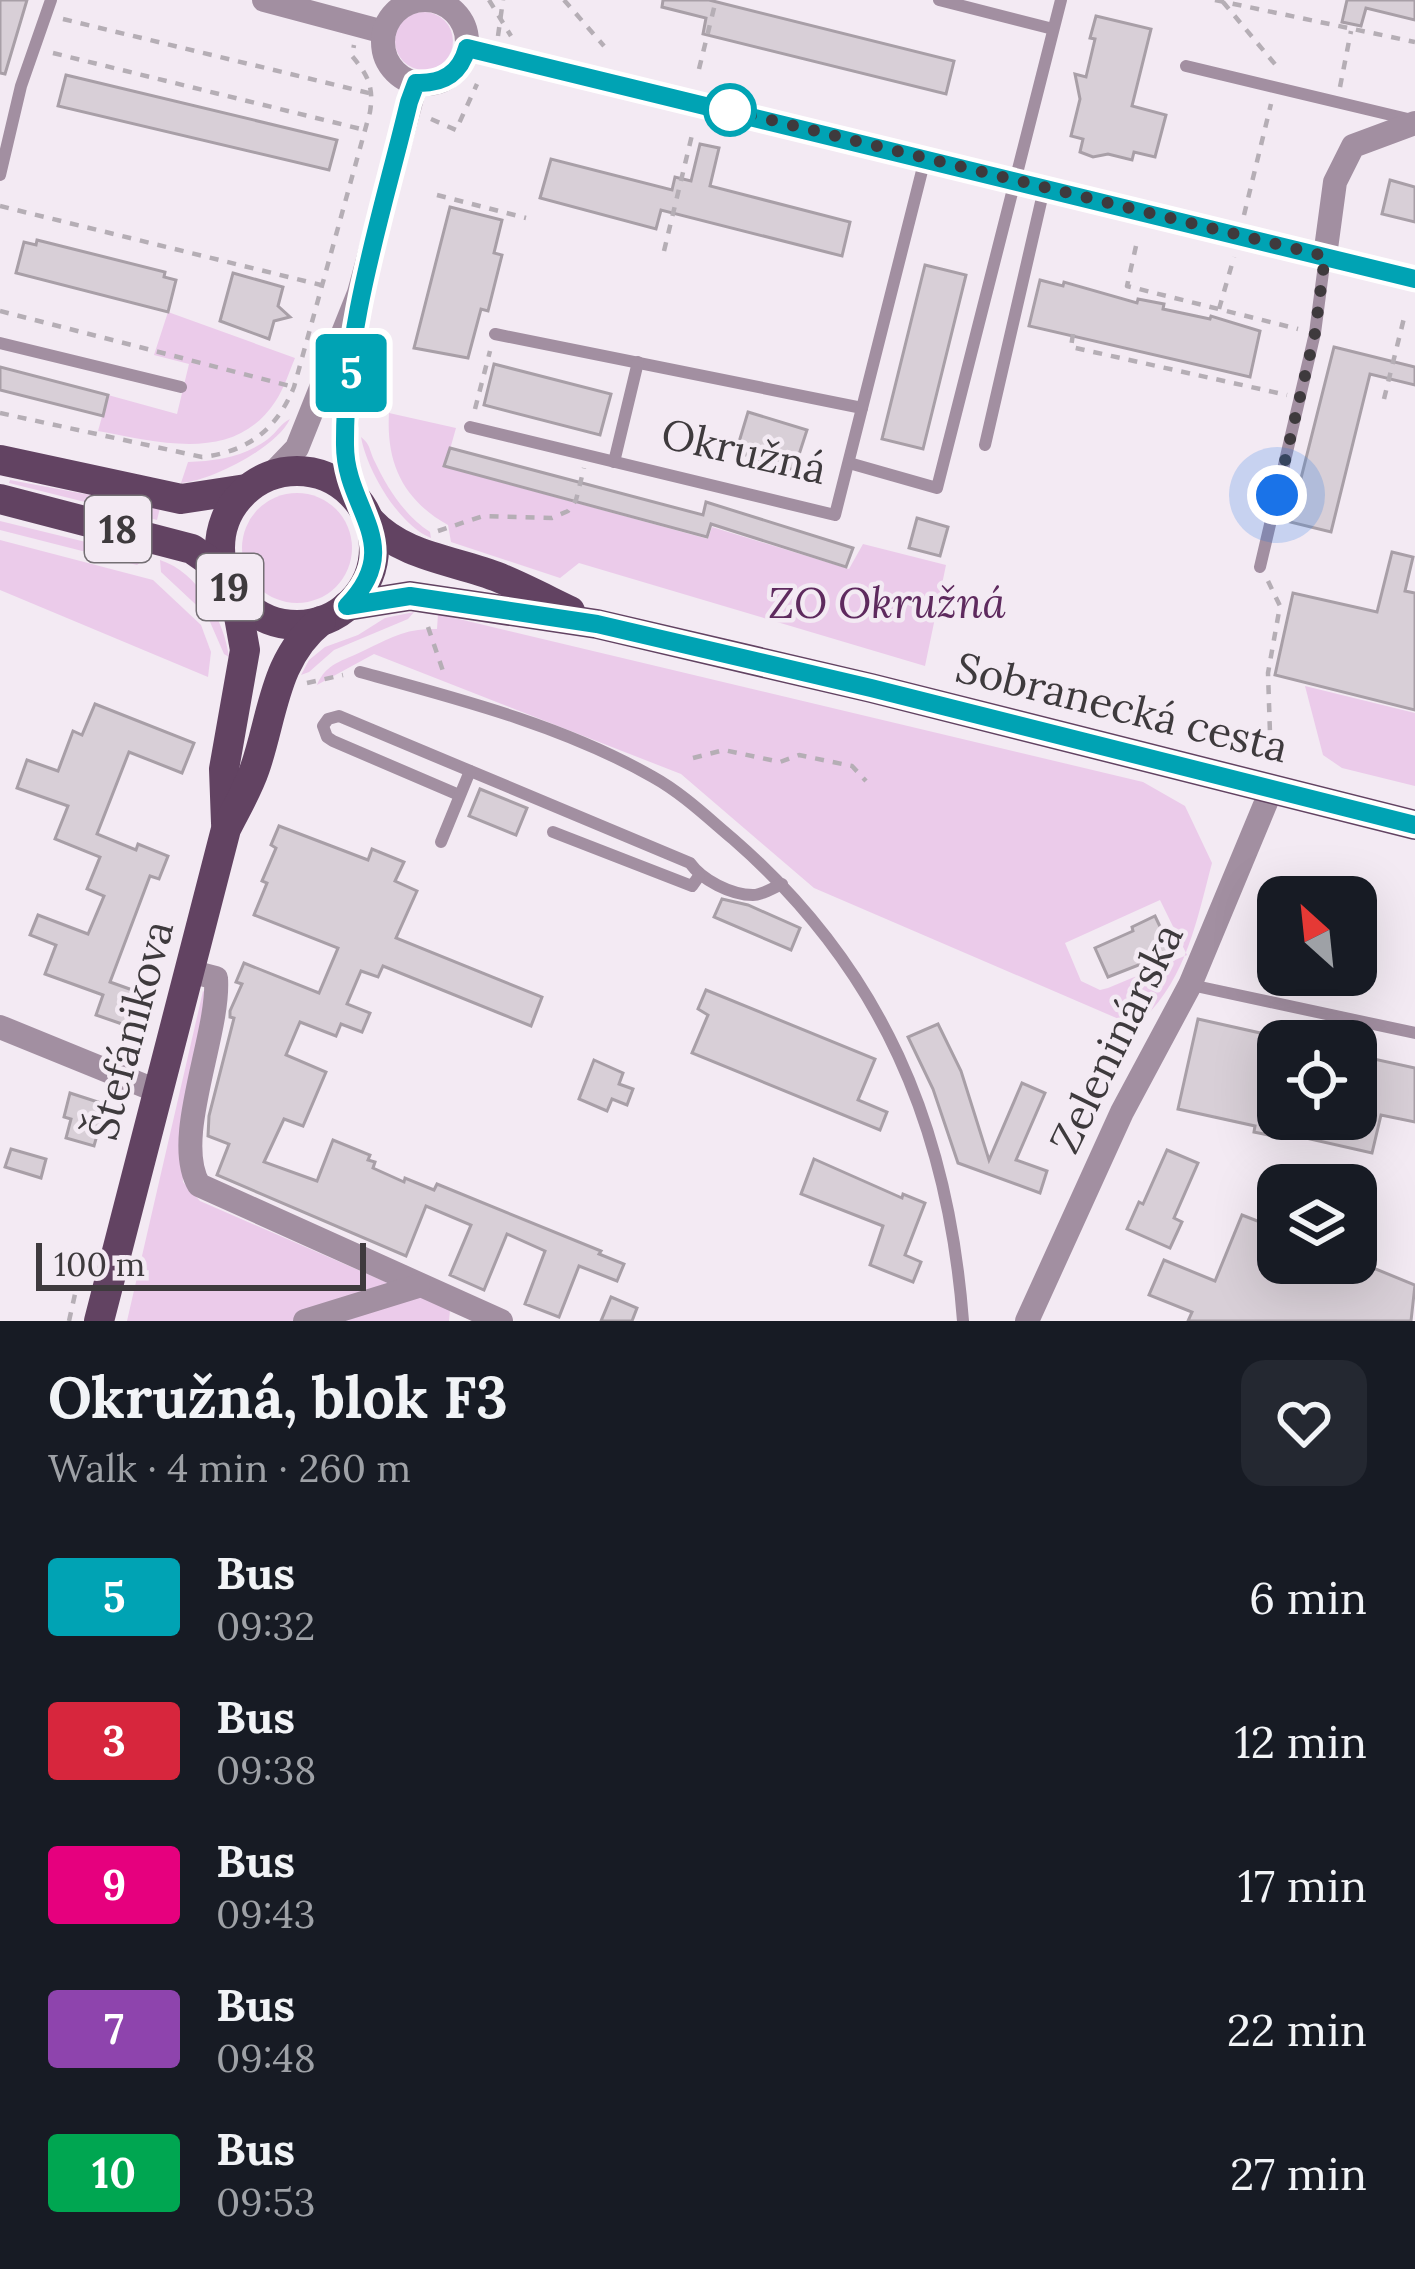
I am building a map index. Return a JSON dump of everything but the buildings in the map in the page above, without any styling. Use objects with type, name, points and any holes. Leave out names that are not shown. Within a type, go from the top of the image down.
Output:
[{"type":"main road","name":"18","points":[[0,460],[181,499],[259,482]]},
{"type":"main road","name":"19","points":[[302,470],[317,473],[344,486],[362,509],[374,552],[372,567],[366,582],[299,640],[287,661],[255,769],[226,830],[224,769],[245,650],[219,552],[223,524],[259,482],[302,470]]},
{"type":"main road","name":"18","points":[[0,499],[192,549],[212,563],[230,587]]},
{"type":"main road","name":"Sobranecká cesta","points":[[362,509],[382,535],[404,547],[498,577],[597,624]]},
{"type":"main road","name":"19","points":[[230,587],[255,613],[280,624],[334,614]]},
{"type":"main road","name":"Sobranecká cesta","points":[[334,614],[410,596],[597,624],[1415,825]]},
{"type":"main road","name":"Štefánikova","points":[[99,1321],[226,830]]},
{"type":"street","points":[[264,0],[384,32]]},
{"type":"street","points":[[436,1],[457,14],[467,48],[449,77],[416,83],[399,75],[387,60],[384,32],[404,6],[436,1]]},
{"type":"street","points":[[467,48],[1415,279]]},
{"type":"street","points":[[259,482],[297,448],[359,293],[416,83]]},
{"type":"street","points":[[1325,256],[1335,182],[1354,146],[1415,122]]},
{"type":"street","points":[[359,293],[344,449],[362,509]]},
{"type":"street","name":"Zeleninárska","points":[[1028,1321],[1122,1112],[1190,985],[1272,788]]},
{"type":"street","points":[[189,971],[216,978],[218,1003],[191,1135],[194,1177],[206,1191],[501,1321]]},
{"type":"street","points":[[0,1027],[157,1091]]},
{"type":"street","points":[[305,1321],[418,1286]]},
{"type":"lane","points":[[939,0],[1053,28]]},
{"type":"lane","points":[[1012,181],[1061,0]]},
{"type":"lane","points":[[0,175],[21,86],[49,7]]},
{"type":"lane","points":[[1186,66],[1415,122]]},
{"type":"lane","points":[[848,463],[925,159]]},
{"type":"lane","name":"Okružná","points":[[470,427],[835,515],[848,463],[937,488],[1012,181]]},
{"type":"lane","points":[[986,445],[1045,189]]},
{"type":"lane","points":[[1260,567],[1315,333],[1325,256]]},
{"type":"lane","points":[[495,334],[862,408]]},
{"type":"lane","points":[[0,343],[182,387]]},
{"type":"lane","points":[[614,461],[638,362]]},
{"type":"lane","points":[[360,672],[452,697],[610,754],[658,779],[782,884],[850,970],[890,1033],[931,1138],[950,1209],[963,1321]]},
{"type":"lane","points":[[459,795],[333,741],[323,726],[339,716],[690,863],[699,876],[756,896],[782,884]]},
{"type":"lane","points":[[441,842],[470,771]]},
{"type":"lane","points":[[553,832],[692,886],[699,876]]},
{"type":"lane","points":[[1190,985],[1415,1033]]},
{"type":"path","points":[[490,0],[515,42],[513,60]]},
{"type":"path","points":[[502,20],[503,0]]},
{"type":"path","points":[[564,0],[604,46]]},
{"type":"path","points":[[699,69],[716,0]]},
{"type":"path","points":[[1219,1],[1415,43]]},
{"type":"path","points":[[1219,1],[1279,69],[1243,220]]},
{"type":"path","points":[[0,412],[202,458],[221,455],[263,436],[284,411],[294,387],[373,94],[49,7]]},
{"type":"path","points":[[1346,104],[1339,83],[1351,31]]},
{"type":"path","points":[[35,49],[365,130]]},
{"type":"path","points":[[664,251],[692,135]]},
{"type":"path","points":[[437,195],[526,218]]},
{"type":"path","points":[[0,206],[322,286]]},
{"type":"path","points":[[1136,246],[1127,286],[1315,333]]},
{"type":"path","points":[[1220,309],[1234,256]]},
{"type":"path","points":[[0,311],[294,387]]},
{"type":"path","points":[[1384,399],[1406,314]]},
{"type":"path","points":[[470,427],[495,334]]},
{"type":"path","points":[[1072,334],[1071,347],[1300,398]]},
{"type":"path","points":[[1130,360],[1132,348]]},
{"type":"path","points":[[438,531],[483,516],[552,518],[568,511],[576,500],[587,455]]},
{"type":"path","points":[[1260,567],[1280,606],[1268,674],[1272,788]]},
{"type":"path","points":[[418,622],[432,628],[452,697]]},
{"type":"path","points":[[304,684],[360,672]]},
{"type":"path","points":[[693,758],[724,750],[780,762],[799,755],[852,766],[866,781]]},
{"type":"path","points":[[69,1321],[76,1294],[86,1283]]},
{"type":"green space","points":[[424,12],[445,20],[453,41],[445,62],[424,70],[403,62],[395,41],[403,20]]},
{"type":"green space","points":[[168,312],[295,358],[278,397],[258,421],[239,434],[194,444],[98,431],[108,395],[177,414],[189,364],[154,355]]},
{"type":"green space","name":"ZO Okružná","points":[[389,413],[456,428],[445,467],[708,539],[712,527],[849,569],[863,544],[946,565],[925,666],[579,563],[560,578],[451,542],[448,525],[419,504],[400,478],[391,448]]},
{"type":"green space","points":[[290,419],[272,441],[242,461],[181,483],[188,462],[240,454],[268,439]]},
{"type":"green space","points":[[361,437],[391,492],[431,538],[407,522],[386,495]]},
{"type":"green space","points":[[10,480],[160,508],[157,520]]},
{"type":"green space","points":[[297,493],[318,497],[336,509],[348,527],[352,548],[348,569],[336,587],[318,599],[297,603],[276,599],[258,587],[246,569],[242,548],[246,527],[258,509],[276,497]]},
{"type":"green space","points":[[0,521],[147,557],[137,565],[0,530]]},
{"type":"green space","points":[[0,540],[153,580],[201,625],[211,652],[208,677],[0,590]]},
{"type":"green space","points":[[160,560],[186,575],[207,599],[229,657],[207,615],[161,572]]},
{"type":"green space","points":[[414,612],[408,619],[334,650],[301,675],[309,660],[325,647],[385,618]]},
{"type":"green space","points":[[438,614],[1143,782],[1185,806],[1212,863],[1186,953],[1160,900],[1065,943],[1081,981],[1100,990],[1184,956],[1166,992],[1135,1026],[814,888],[681,774],[374,654],[317,685],[342,660],[398,635],[437,629]]},
{"type":"green space","points":[[1305,686],[1415,713],[1415,786],[1342,768],[1323,755]]},
{"type":"green space","points":[[203,991],[208,994],[182,1134],[183,1182],[200,1201],[450,1310],[449,1321],[127,1321]]},
{"type":"bus line","name":"5","points":[[1415,279],[467,48],[458,69],[439,82],[416,83],[409,102],[359,293],[344,449],[355,497],[370,521],[374,552],[366,582],[347,606],[410,596],[597,624],[1415,825]]},
{"type":"route","points":[[730,110],[1325,256],[1315,333],[1277,495]]}]
